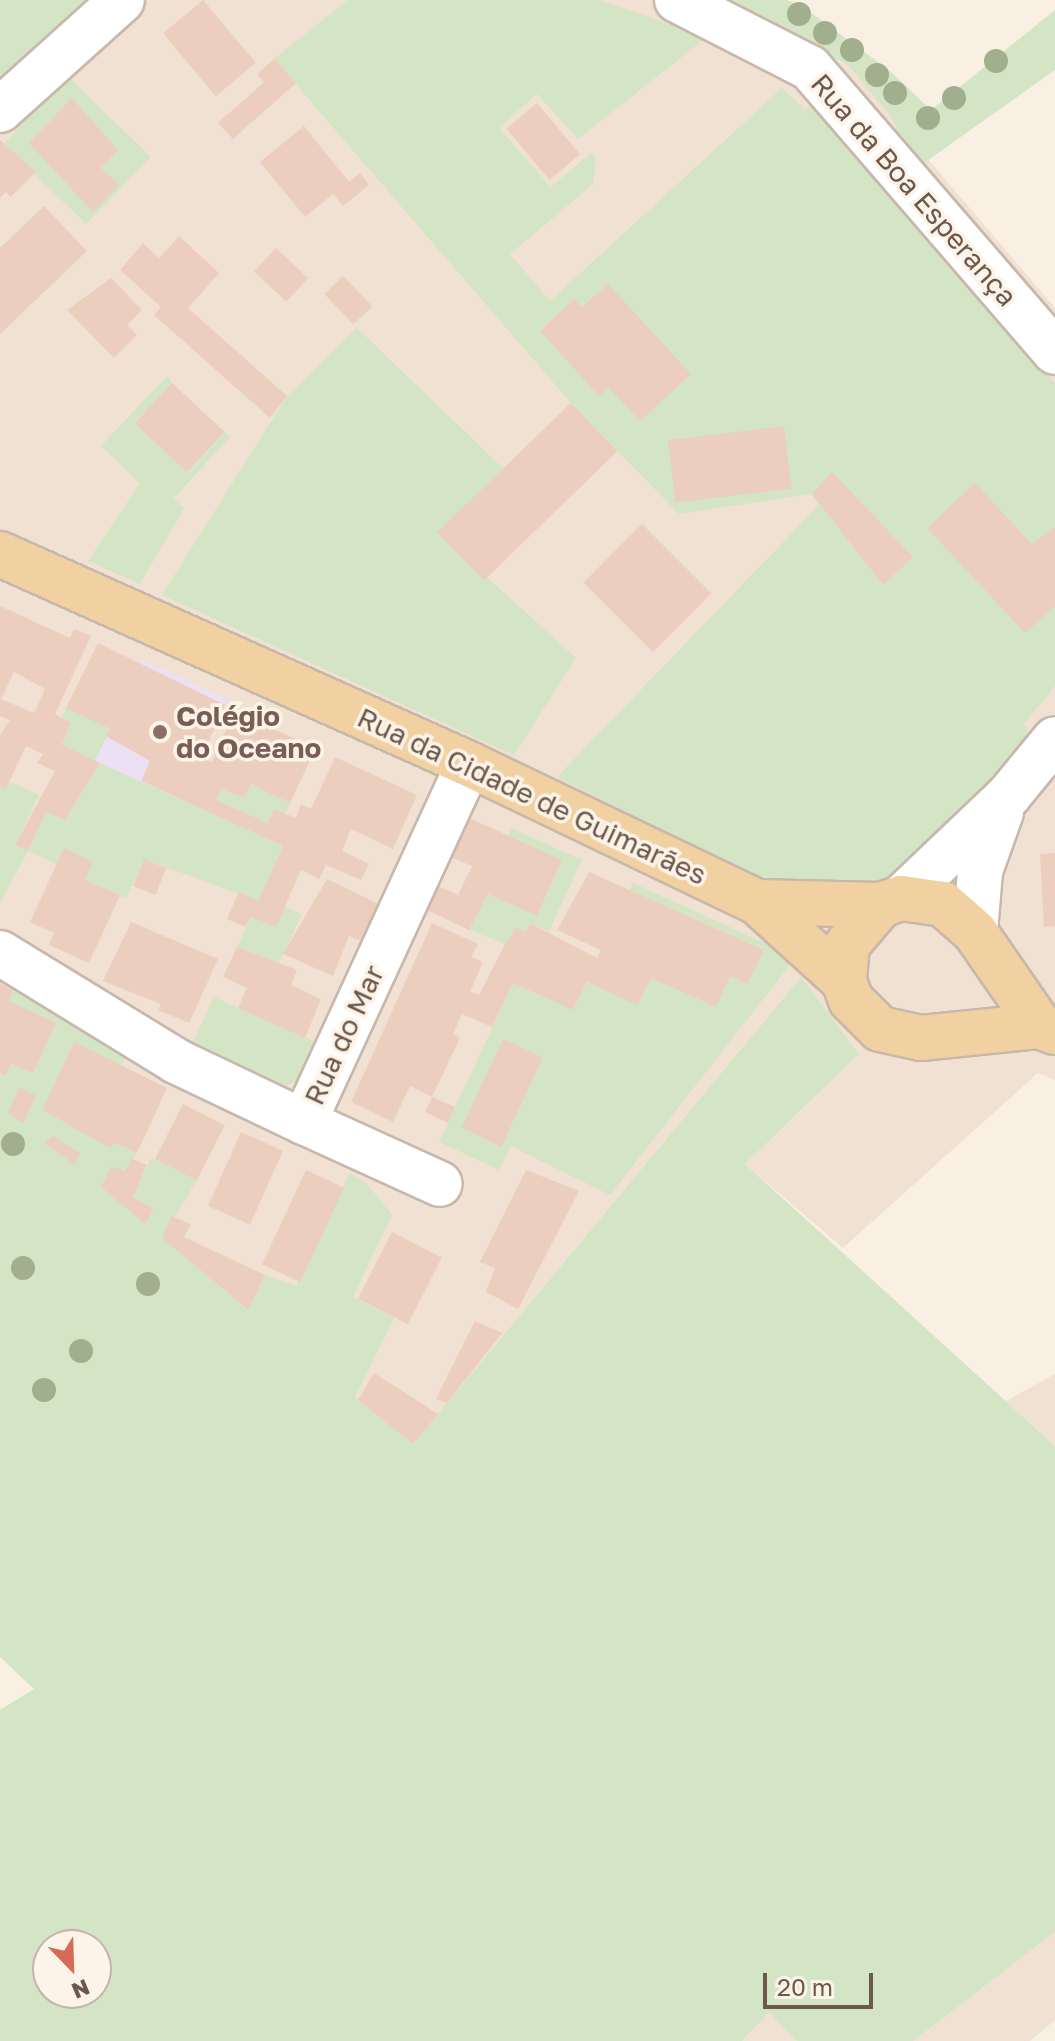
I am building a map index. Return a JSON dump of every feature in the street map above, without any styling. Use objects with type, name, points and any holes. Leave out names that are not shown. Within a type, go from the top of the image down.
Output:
[{"type":"main road","name":"Rua da Cidade de Guimarães","points":[[0,554],[469,764],[757,902]]},
{"type":"main road","points":[[757,902],[943,904],[977,937],[1048,1029]]},
{"type":"main road","points":[[757,902],[844,981]]},
{"type":"main road","points":[[891,902],[847,945],[844,981],[851,1000],[880,1029],[921,1038],[941,1032],[1048,1029]]},
{"type":"main road","points":[[941,1032],[974,1005],[984,974],[977,937]]},
{"type":"street","points":[[0,110],[122,0]]},
{"type":"street","name":"Rua da Boa Esperança","points":[[677,0],[810,68],[1055,352]]},
{"type":"street","points":[[891,902],[1009,795],[1055,739]]},
{"type":"street","name":"Rua do Mar","points":[[0,953],[176,1061],[304,1122],[469,764]]},
{"type":"street","points":[[977,937],[980,871],[1009,795]]},
{"type":"street","points":[[304,1122],[440,1184]]},
{"type":"shaded area","points":[[0,0],[679,0],[848,65],[1055,308],[1055,1080],[1038,1073],[843,1248],[745,1164],[859,1054],[801,977],[413,1444],[0,1106]]},
{"type":"shaded area","name":"Colégio do Oceano","points":[[141,659],[228,700],[181,801],[94,761]]},
{"type":"shaded area","points":[[1055,1374],[1055,1446],[1006,1401]]},
{"type":"shaded area","points":[[1055,1932],[1055,2020],[1030,2041],[913,2041]]},
{"type":"shaded area","points":[[769,2011],[797,2041],[742,2041]]},
{"type":"green space","points":[[0,0],[86,0],[0,77]]},
{"type":"green space","points":[[348,0],[599,0],[707,37],[578,139],[537,94],[499,128],[551,187],[591,153],[596,158],[593,184],[510,254],[550,301],[782,88],[805,109],[814,103],[1055,383],[1055,686],[1024,724],[1029,734],[931,849],[890,883],[843,897],[762,881],[557,777],[819,505],[811,494],[679,514],[571,403],[274,59]]},
{"type":"green space","points":[[715,0],[787,0],[803,7],[889,70],[931,110],[1055,10],[1055,70],[924,163],[901,142],[892,118],[848,65]]},
{"type":"green space","points":[[68,77],[151,157],[86,224],[3,144]]},
{"type":"green space","points":[[357,328],[508,473],[447,541],[576,658],[514,755],[162,595],[287,396]]},
{"type":"green space","points":[[167,376],[172,383],[134,423],[188,473],[225,432],[230,437],[173,499],[184,508],[140,584],[88,561],[140,483],[101,446]]},
{"type":"green space","points":[[66,708],[110,729],[95,761],[62,745],[71,723],[62,718]]},
{"type":"green space","points":[[100,763],[283,846],[258,901],[144,859],[126,898],[85,880],[93,862],[65,849],[57,864],[28,851],[46,812],[65,820]]},
{"type":"green space","points":[[10,782],[39,795],[15,845],[28,851],[0,903],[0,786],[6,789]]},
{"type":"green space","points":[[251,784],[290,803],[286,813],[274,809],[268,823],[216,800],[221,789],[245,798]]},
{"type":"green space","points":[[511,828],[582,860],[549,931],[530,923],[525,932],[516,928],[508,945],[469,930],[488,894],[537,916],[562,861],[508,835]]},
{"type":"green space","points":[[633,883],[796,957],[610,1195],[511,1146],[499,1170],[439,1142],[513,983],[573,1010],[587,982],[637,1004],[651,978],[716,1007],[730,976],[748,984],[764,950],[629,890]]},
{"type":"green space","points":[[285,907],[302,914],[279,963],[237,947],[251,917],[275,927]]},
{"type":"green space","points":[[801,977],[859,1054],[745,1164],[1055,1446],[1055,1932],[913,2041],[797,2041],[769,2012],[742,2041],[0,2041],[0,1710],[34,1689],[0,1657],[0,1073],[6,1076],[11,1064],[33,1073],[55,1023],[8,1001],[13,990],[126,1056],[120,1067],[74,1042],[42,1110],[109,1147],[115,1143],[137,1153],[125,1171],[111,1166],[101,1187],[145,1224],[154,1209],[133,1197],[151,1158],[197,1180],[162,1238],[248,1310],[265,1275],[296,1286],[350,1173],[368,1185],[392,1215],[353,1297],[394,1318],[355,1397],[413,1444]]},
{"type":"green space","points":[[214,997],[315,1042],[297,1080],[288,1085],[267,1081],[192,1044]]},
{"type":"building","points":[[203,0],[256,63],[216,96],[163,33]]},
{"type":"building","points":[[274,59],[296,83],[233,139],[218,123],[264,82],[257,74]]},
{"type":"building","points":[[72,98],[118,150],[101,168],[119,185],[93,212],[29,143]]},
{"type":"building","points":[[537,103],[580,154],[549,180],[506,129]]},
{"type":"building","points":[[304,126],[349,182],[360,173],[369,185],[343,206],[333,194],[305,217],[260,162]]},
{"type":"building","points":[[0,140],[36,172],[11,197],[6,192],[0,198]]},
{"type":"building","points":[[44,206],[87,251],[0,334],[0,248]]},
{"type":"building","points":[[179,236],[219,273],[188,308],[287,396],[270,418],[154,315],[161,307],[120,270],[143,243],[159,258]]},
{"type":"building","points":[[276,248],[308,278],[286,301],[254,271]]},
{"type":"building","points":[[343,276],[372,306],[353,324],[324,294]]},
{"type":"building","points":[[111,278],[142,310],[127,325],[137,335],[114,358],[67,310]]},
{"type":"building","points":[[608,284],[691,374],[640,421],[608,387],[599,396],[540,331],[574,299],[582,307]]},
{"type":"building","points":[[172,383],[225,432],[187,472],[134,423]]},
{"type":"building","points":[[571,403],[618,451],[484,580],[437,532]]},
{"type":"building","points":[[784,426],[792,489],[676,503],[668,440]]},
{"type":"building","points":[[832,472],[913,557],[883,585],[812,494]]},
{"type":"building","points":[[975,483],[1032,544],[1055,527],[1055,606],[1025,633],[927,528]]},
{"type":"building","points":[[642,524],[711,593],[653,652],[583,583]]},
{"type":"building","points":[[0,606],[70,638],[74,629],[91,636],[55,714],[71,723],[62,745],[100,763],[65,820],[46,812],[28,851],[15,845],[55,771],[37,763],[43,754],[26,746],[6,789],[0,786],[0,735],[10,720],[0,716]],"holes":[[[14,672],[45,689],[34,713],[1,699]]]},
{"type":"building","points":[[98,643],[225,705],[201,758],[212,762],[234,712],[316,748],[290,803],[251,784],[245,798],[221,789],[216,800],[268,823],[274,809],[296,818],[301,804],[311,809],[335,757],[417,795],[393,849],[351,829],[342,851],[369,864],[361,880],[326,865],[319,879],[301,870],[276,927],[251,917],[245,927],[227,919],[239,892],[258,901],[283,846],[141,781],[150,761],[106,736],[110,729],[66,708]]},
{"type":"building","points":[[467,817],[562,860],[537,916],[488,894],[469,930],[425,909],[435,885],[458,895],[472,866],[450,857]]},
{"type":"building","points":[[64,848],[93,862],[85,880],[120,895],[89,963],[49,945],[54,933],[30,922]]},
{"type":"building","points":[[1055,853],[1055,926],[1044,927],[1040,854]]},
{"type":"building","points":[[144,859],[166,868],[155,895],[133,886]]},
{"type":"building","points":[[589,872],[764,950],[748,984],[730,976],[716,1007],[651,978],[637,1005],[587,982],[573,1010],[513,983],[492,1027],[462,1014],[453,1034],[460,1038],[432,1097],[410,1086],[393,1122],[351,1102],[432,923],[478,944],[471,957],[483,962],[470,992],[479,995],[516,928],[525,932],[530,923],[597,958],[601,950],[557,930]]},
{"type":"building","points":[[327,879],[379,904],[361,941],[349,936],[333,976],[283,954]]},
{"type":"building","points":[[131,922],[218,959],[189,1023],[158,1010],[161,1004],[103,981]]},
{"type":"building","points":[[237,947],[297,970],[291,985],[321,999],[305,1038],[238,1008],[247,988],[223,977]]},
{"type":"building","points":[[0,983],[13,990],[9,1001],[56,1023],[33,1073],[11,1064],[6,1076],[0,1073]]},
{"type":"building","points":[[503,1039],[543,1058],[501,1146],[462,1128]]},
{"type":"building","points":[[74,1042],[167,1088],[137,1153],[115,1143],[110,1148],[42,1110]]},
{"type":"building","points":[[19,1088],[36,1095],[23,1124],[8,1112]]},
{"type":"building","points":[[432,1097],[455,1107],[448,1123],[425,1112]]},
{"type":"building","points":[[183,1104],[225,1125],[197,1181],[155,1159]]},
{"type":"building","points":[[241,1132],[283,1151],[250,1225],[208,1206]]},
{"type":"building","points":[[53,1136],[80,1153],[75,1165],[44,1143]]},
{"type":"building","points":[[131,1158],[147,1165],[133,1197],[154,1209],[145,1224],[101,1187],[111,1166],[125,1171]]},
{"type":"building","points":[[306,1170],[344,1188],[300,1282],[262,1264]]},
{"type":"building","points":[[526,1170],[579,1191],[518,1309],[486,1292],[495,1268],[480,1262]]},
{"type":"building","points":[[171,1216],[191,1224],[184,1237],[265,1275],[248,1310],[162,1238]]},
{"type":"building","points":[[392,1232],[442,1257],[408,1324],[358,1299]]},
{"type":"building","points":[[475,1321],[502,1333],[447,1403],[436,1399]]},
{"type":"building","points":[[374,1373],[438,1414],[413,1444],[358,1400]]},
{"type":"place","name":"Colégio do Oceano","points":[[160,732]]}]
